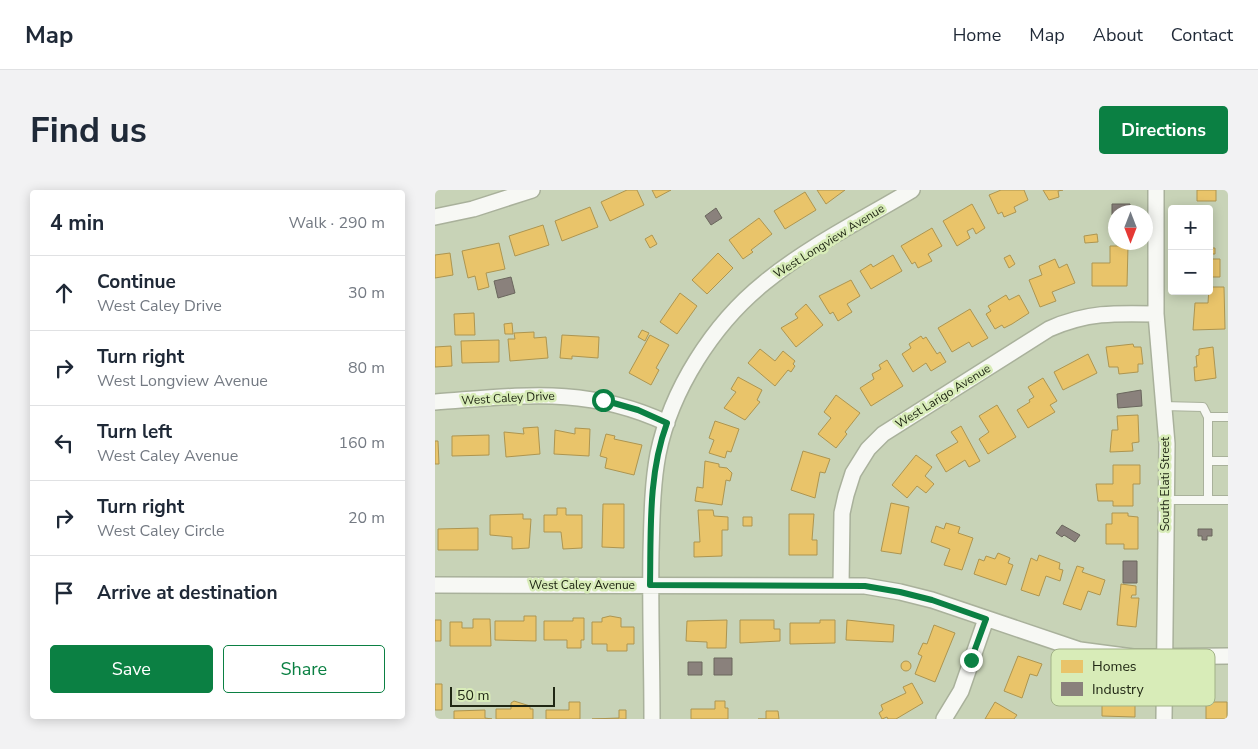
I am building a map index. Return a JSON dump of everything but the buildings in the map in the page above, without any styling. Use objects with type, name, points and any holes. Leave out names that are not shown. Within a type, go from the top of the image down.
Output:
[{"type":"street","points":[[435,217],[473,209],[532,190]]},
{"type":"street","name":"West Longview Avenue","points":[[653,719],[650,585],[652,496],[658,454],[667,423],[681,389],[695,363],[715,334],[746,299],[791,262],[912,190]]},
{"type":"street","name":"South Elati Street","points":[[1156,190],[1156,314],[1167,444],[1165,649]]},
{"type":"street","name":"West Larigo Avenue","points":[[841,586],[842,513],[849,483],[860,460],[883,434],[1049,329],[1067,321],[1113,313],[1156,314]]},
{"type":"street","name":"West Caley Drive","points":[[435,402],[550,394],[581,396],[638,410],[667,423]]},
{"type":"street","name":"West Caley Avenue","points":[[435,585],[865,586],[900,592],[1077,649]]},
{"type":"street","points":[[945,719],[961,691],[986,619]]},
{"type":"street","name":"West Caley Avenue","points":[[1215,656],[1228,656]]},
{"type":"street","name":"South Elati Street","points":[[1164,706],[1164,719]]},
{"type":"lane","points":[[1163,406],[1203,407],[1208,417],[1208,500]]},
{"type":"lane","points":[[1208,417],[1228,417]]},
{"type":"lane","points":[[1208,461],[1228,461]]},
{"type":"lane","points":[[1165,500],[1228,500]]},
{"type":"route","points":[[603,400],[638,410],[667,423],[658,454],[652,496],[650,585],[865,586],[900,592],[932,600],[986,619],[971,660]]}]
